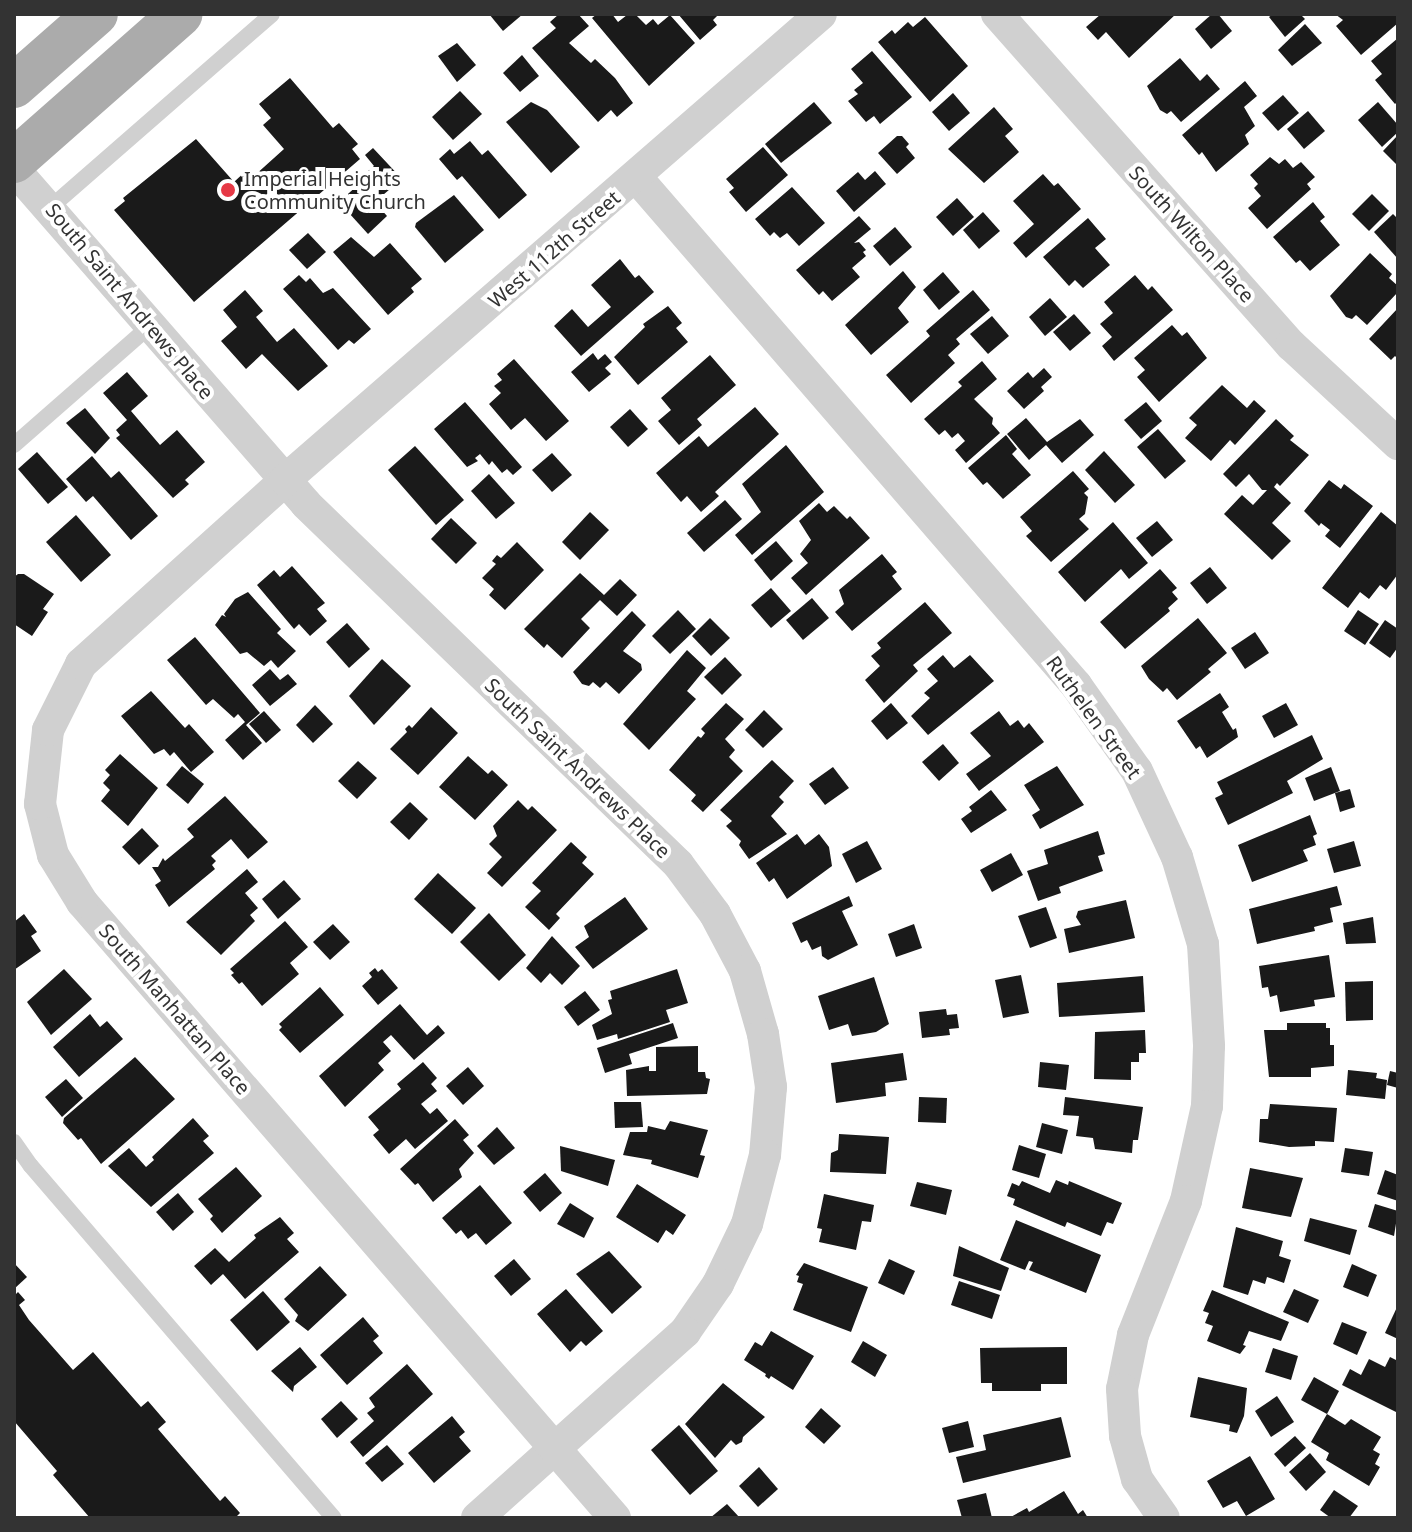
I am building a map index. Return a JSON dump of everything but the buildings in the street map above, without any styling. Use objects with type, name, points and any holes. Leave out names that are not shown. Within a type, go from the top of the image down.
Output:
[{"type":"main road","points":[[14,86],[96,14]]},
{"type":"main road","points":[[14,161],[181,14]]},
{"type":"street","name":"West 112th Street","points":[[285,480],[637,178],[821,14]]},
{"type":"street","name":"South Wilton Place","points":[[997,14],[1291,345],[1398,444]]},
{"type":"street","name":"South Saint Andrews Place","points":[[14,169],[51,207],[149,327],[285,480],[678,864],[715,914],[749,983],[763,1034],[771,1087],[765,1155],[747,1224],[718,1284],[685,1332],[477,1518]]},
{"type":"street","name":"Ruthelen Street","points":[[637,178],[1076,685],[1137,771],[1177,857],[1203,944],[1209,1046],[1207,1106],[1186,1201],[1133,1335],[1122,1389],[1125,1436],[1137,1479],[1164,1518]]},
{"type":"street","name":"South Manhattan Place","points":[[285,480],[81,664],[48,730],[40,804],[53,855],[82,902],[615,1518]]},
{"type":"lane","points":[[51,207],[272,14]]},
{"type":"lane","points":[[14,445],[149,327]]},
{"type":"lane","points":[[14,1142],[31,1166],[334,1518]]},
{"type":"place","name":"Imperial Heights Community Church","points":[[228,190]]}]
